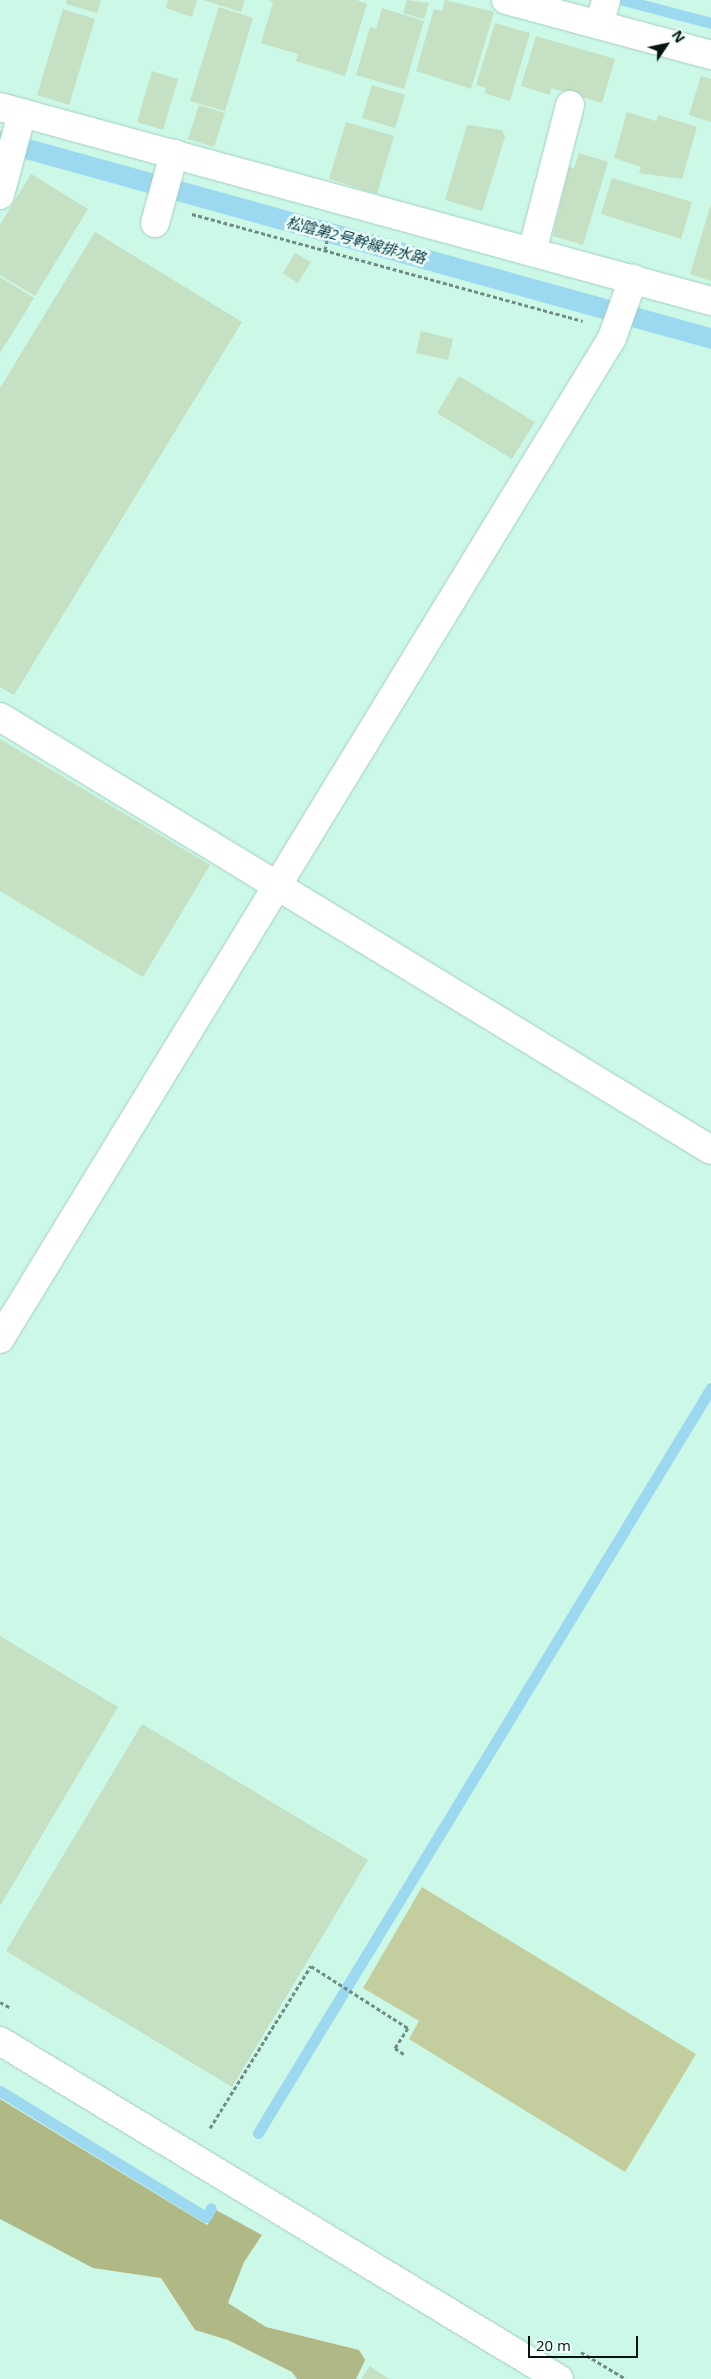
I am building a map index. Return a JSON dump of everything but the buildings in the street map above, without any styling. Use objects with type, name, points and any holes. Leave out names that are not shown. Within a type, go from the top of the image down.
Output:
[{"type":"street","points":[[506,0],[603,13],[711,55]]},
{"type":"street","points":[[532,252],[570,105]]},
{"type":"street","points":[[0,195],[7,167],[13,116],[172,160],[532,252],[630,286],[711,301]]},
{"type":"street","points":[[158,211],[172,160]]},
{"type":"street","points":[[0,1339],[615,328],[630,286]]},
{"type":"street","points":[[0,717],[711,1150]]},
{"type":"street","points":[[0,2041],[559,2379]]},
{"type":"path","points":[[158,211],[325,248],[615,328]]},
{"type":"path","points":[[210,2128],[311,1966],[408,2028],[395,2048],[404,2054]]},
{"type":"green space","points":[[422,1887],[696,2054],[625,2172],[409,2039],[419,2021],[363,1988]]},
{"type":"green space","points":[[0,2099],[207,2225],[216,2210],[262,2235],[244,2262],[228,2303],[266,2327],[359,2350],[365,2360],[356,2379],[297,2379],[292,2372],[228,2340],[195,2330],[161,2278],[93,2268],[0,2219]]},
{"type":"water","name":"松陰第2号幹線排水路","points":[[0,131],[711,328],[711,349],[0,152]]},
{"type":"waterway","points":[[623,0],[711,23]]},
{"type":"waterway","points":[[258,2133],[711,1388]]},
{"type":"waterway","points":[[0,2091],[206,2217],[211,2208]]}]
